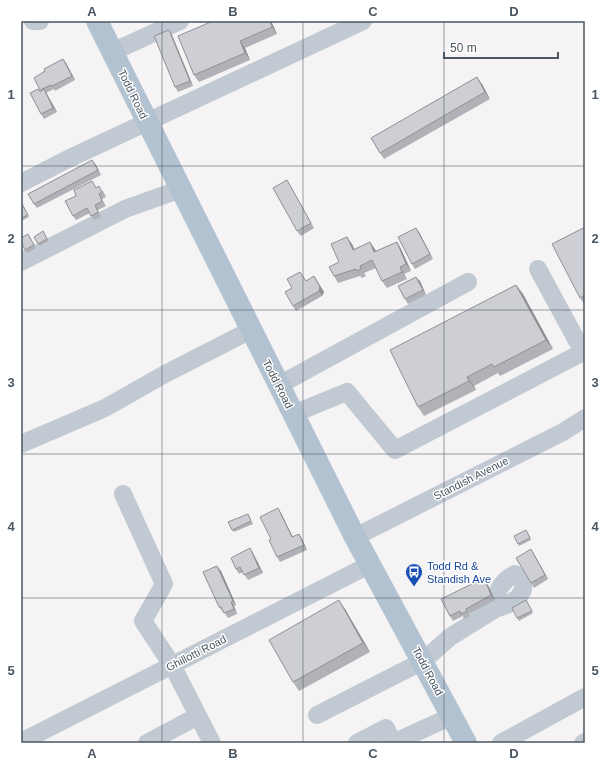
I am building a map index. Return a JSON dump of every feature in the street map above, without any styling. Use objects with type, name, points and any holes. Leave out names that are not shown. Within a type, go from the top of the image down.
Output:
[{"type":"main road","name":"Todd Road","points":[[97,21],[355,537],[371,564],[466,743]]},
{"type":"street","points":[[33,21],[40,21]]},
{"type":"street","points":[[112,52],[180,21]]},
{"type":"street","points":[[21,184],[68,159],[148,123],[363,21]]},
{"type":"street","points":[[21,262],[125,209],[180,189]]},
{"type":"street","points":[[294,414],[347,392],[395,450],[584,351],[538,269]]},
{"type":"street","points":[[279,385],[468,282]]},
{"type":"street","points":[[21,444],[105,408],[164,374],[251,330]]},
{"type":"street","name":"Standish Avenue","points":[[355,537],[563,432],[585,418]]},
{"type":"street","points":[[123,494],[164,584],[143,621],[172,666],[212,743]]},
{"type":"street","name":"Ghillotti Road","points":[[26,742],[371,564]]},
{"type":"street","points":[[317,715],[422,661],[450,637],[495,609]]},
{"type":"street","points":[[501,743],[585,697]]},
{"type":"street","points":[[147,743],[198,716]]},
{"type":"street","points":[[356,743],[386,728],[393,743],[452,716]]},
{"type":"building","points":[[213,21],[270,21],[272,27],[240,41],[245,53],[194,75],[178,36]]},
{"type":"building","points":[[169,30],[190,81],[175,87],[154,36]]},
{"type":"building","points":[[63,59],[72,76],[40,90],[34,78],[45,71],[44,69]]},
{"type":"building","points":[[477,77],[485,92],[380,153],[371,138]]},
{"type":"building","points":[[38,89],[40,92],[44,89],[53,108],[41,114],[30,93]]},
{"type":"building","points":[[92,160],[98,170],[34,204],[28,194]]},
{"type":"building","points":[[287,180],[311,223],[297,231],[273,188]]},
{"type":"building","points":[[92,181],[96,188],[99,186],[102,192],[99,194],[102,201],[95,205],[98,212],[91,216],[87,208],[73,216],[65,201],[76,196],[74,190]]},
{"type":"building","points":[[21,202],[28,215],[21,218]]},
{"type":"building","points":[[585,227],[585,295],[580,298],[552,244]]},
{"type":"building","points":[[416,228],[430,254],[412,264],[398,237]]},
{"type":"building","points":[[43,231],[47,239],[38,244],[34,237]]},
{"type":"building","points":[[28,234],[34,245],[25,250],[21,242],[21,238]]},
{"type":"building","points":[[347,237],[353,250],[370,242],[374,252],[397,242],[406,264],[400,267],[402,272],[382,281],[372,260],[360,266],[361,269],[357,271],[356,269],[334,276],[329,267],[339,262],[331,244]]},
{"type":"building","points":[[300,272],[306,281],[314,276],[320,287],[319,291],[293,306],[285,292],[292,288],[287,279]]},
{"type":"building","points":[[416,277],[423,290],[405,299],[398,286]]},
{"type":"building","points":[[516,285],[546,340],[494,367],[492,364],[467,377],[469,381],[418,407],[390,350]]},
{"type":"building","points":[[278,508],[292,537],[299,534],[304,545],[277,557],[269,540],[271,539],[260,517]]},
{"type":"building","points":[[248,514],[251,521],[232,530],[228,522]]},
{"type":"building","points":[[526,530],[530,538],[518,544],[514,536]]},
{"type":"building","points":[[250,548],[259,568],[244,575],[240,567],[236,569],[231,558]]},
{"type":"building","points":[[531,549],[545,575],[531,583],[516,558]]},
{"type":"building","points":[[217,566],[233,601],[231,602],[234,609],[224,613],[221,607],[219,607],[203,572]]},
{"type":"building","points":[[484,578],[491,595],[466,609],[467,611],[461,614],[460,611],[450,616],[441,599]]},
{"type":"building","points":[[339,600],[363,643],[293,682],[269,640]]},
{"type":"building","points":[[526,600],[532,611],[517,618],[512,608]]},
{"type":"place","name":"Todd Rd & Standish Ave","points":[[414,587]]}]
